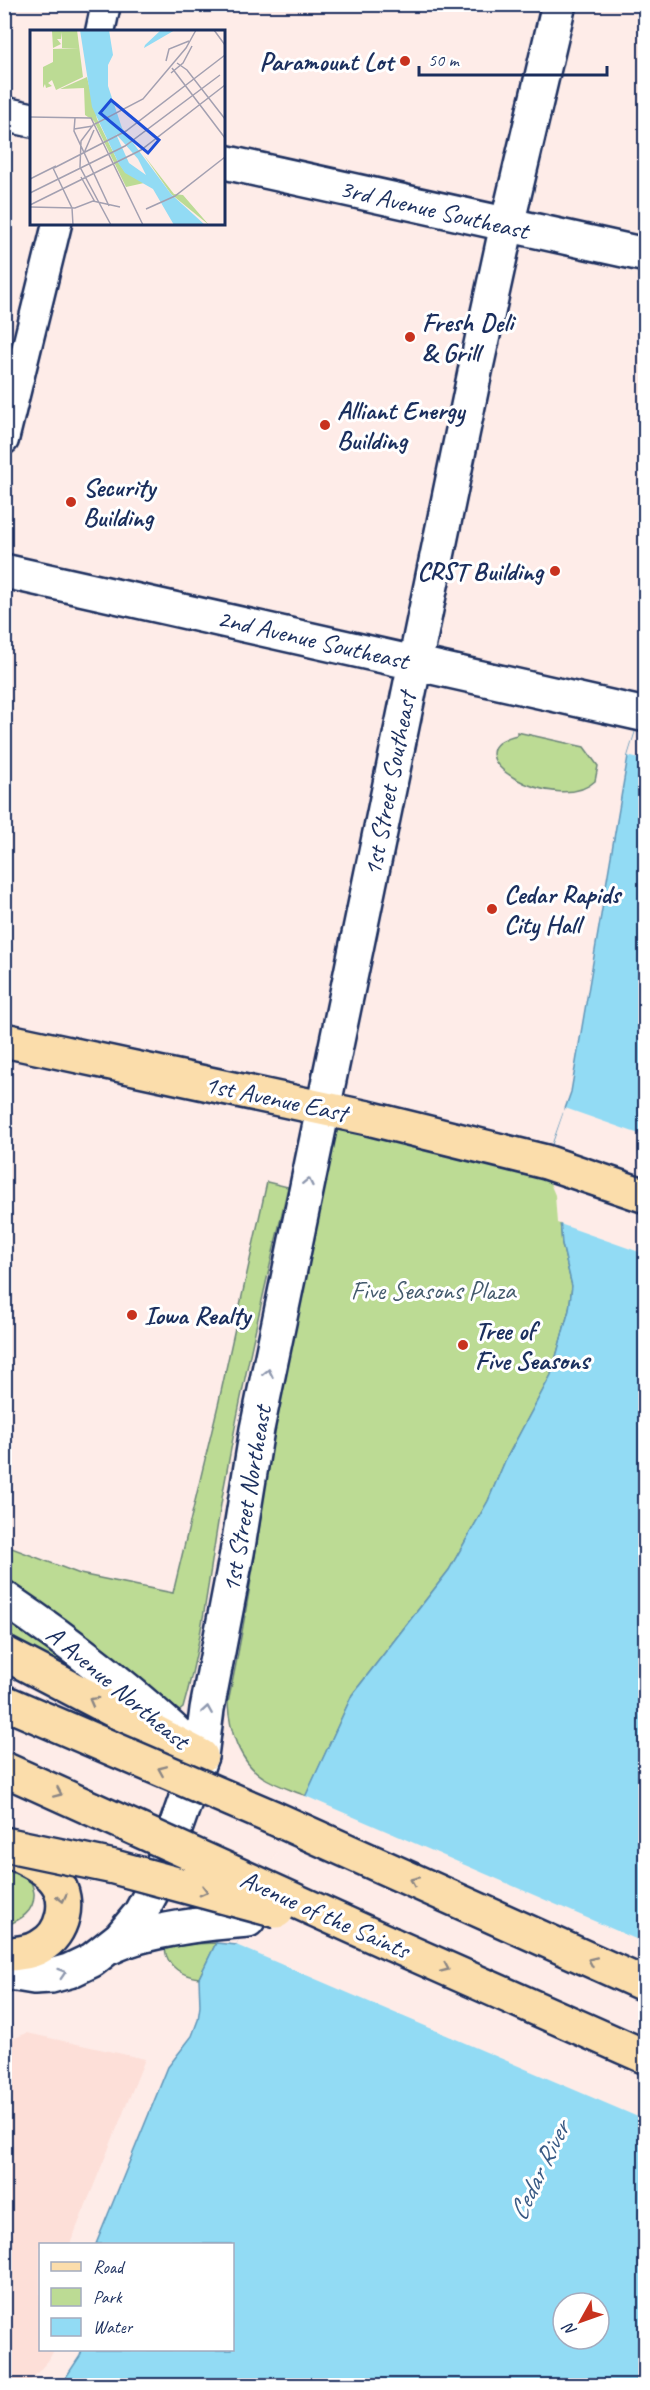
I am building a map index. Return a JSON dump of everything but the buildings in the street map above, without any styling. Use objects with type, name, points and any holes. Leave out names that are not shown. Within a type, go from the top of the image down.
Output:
[{"type":"main road","name":"1st Avenue East","points":[[4,1040],[323,1107],[546,1162],[645,1196]]},
{"type":"main road","points":[[4,1653],[201,1756]]},
{"type":"main road","points":[[4,1702],[274,1818],[645,1985]]},
{"type":"main road","name":"Avenue of the Saints","points":[[4,1769],[645,2057]]},
{"type":"main road","points":[[4,1833],[155,1886]]},
{"type":"main road","points":[[4,1846],[144,1874],[392,1944]]},
{"type":"main road","points":[[4,1846],[44,1870],[56,1880],[63,1894],[64,1909],[60,1925],[42,1946],[4,1954]]},
{"type":"street","points":[[100,30],[106,4]]},
{"type":"street","name":"1st Street Southeast","points":[[323,1107],[507,225],[559,4]]},
{"type":"street","points":[[4,114],[30,120]]},
{"type":"street","name":"3rd Avenue Southeast","points":[[225,162],[645,255]]},
{"type":"street","points":[[4,440],[57,225]]},
{"type":"street","name":"2nd Avenue Southeast","points":[[4,571],[636,712]]},
{"type":"street","name":"1st Street Northeast","points":[[110,1947],[140,1914],[155,1886],[201,1756],[207,1709],[237,1553],[257,1429],[323,1107]]},
{"type":"street","name":"A Avenue Northeast","points":[[4,1598],[80,1650],[127,1688],[201,1756]]},
{"type":"street","points":[[4,1972],[34,1977],[51,1976],[85,1963],[110,1947],[123,1942],[174,1929],[248,1920]]},
{"type":"shaded area","points":[[27,2033],[145,2059],[70,2243],[39,2243],[39,2351],[53,2351],[48,2361],[26,2385],[5,2385],[5,2042]]},
{"type":"green space","points":[[517,732],[584,747],[598,766],[595,781],[578,790],[557,792],[535,787],[515,778],[500,767],[493,755],[498,744],[517,735]]},
{"type":"green space","name":"Five Seasons Plaza","points":[[323,1107],[545,1165],[558,1194],[562,1244],[572,1286],[569,1310],[551,1375],[505,1461],[488,1501],[449,1570],[352,1695],[306,1796],[268,1780],[248,1763],[233,1734],[228,1703],[255,1555],[309,1181]]},
{"type":"green space","points":[[267,1182],[288,1187],[233,1440],[197,1651],[183,1708],[179,1711],[127,1669],[5,1583],[4,1545],[80,1574],[173,1593],[219,1401]]},
{"type":"green space","points":[[4,1615],[83,1672],[75,1678],[5,1637]]},
{"type":"green space","points":[[5,1864],[28,1877],[34,1900],[26,1914],[5,1926]]},
{"type":"green space","points":[[216,1943],[199,1978],[177,1970],[166,1955],[165,1949],[191,1944]]},
{"type":"water","name":"Cedar River","points":[[645,701],[645,2385],[60,2386],[82,2351],[234,2351],[234,2243],[96,2243],[168,2067],[192,2036],[200,2006],[199,1978],[216,1943],[237,1945],[352,1695],[449,1570],[488,1501],[505,1461],[551,1375],[569,1310],[572,1286],[562,1244],[558,1194],[545,1165],[571,1092],[628,756]]},
{"type":"pier","points":[[645,701],[646,761],[628,756]]},
{"type":"pier","points":[[565,1108],[645,1136],[645,1254],[557,1223],[555,1195],[544,1169]]},
{"type":"pier","points":[[303,1795],[645,1943],[645,2120],[236,1945],[247,1923],[244,1921]]},
{"type":"place","name":"Paramount Lot","points":[[405,61]]},
{"type":"place","name":"Fresh Deli & Grill","points":[[410,337]]},
{"type":"place","name":"Alliant Energy Building","points":[[325,425]]},
{"type":"place","name":"Security Building","points":[[71,502]]},
{"type":"place","name":"CRST Building","points":[[555,571]]},
{"type":"place","name":"Cedar Rapids City Hall","points":[[492,909]]},
{"type":"place","name":"Iowa Realty","points":[[132,1315]]},
{"type":"place","name":"Tree of Five Seasons","points":[[463,1345]]}]
